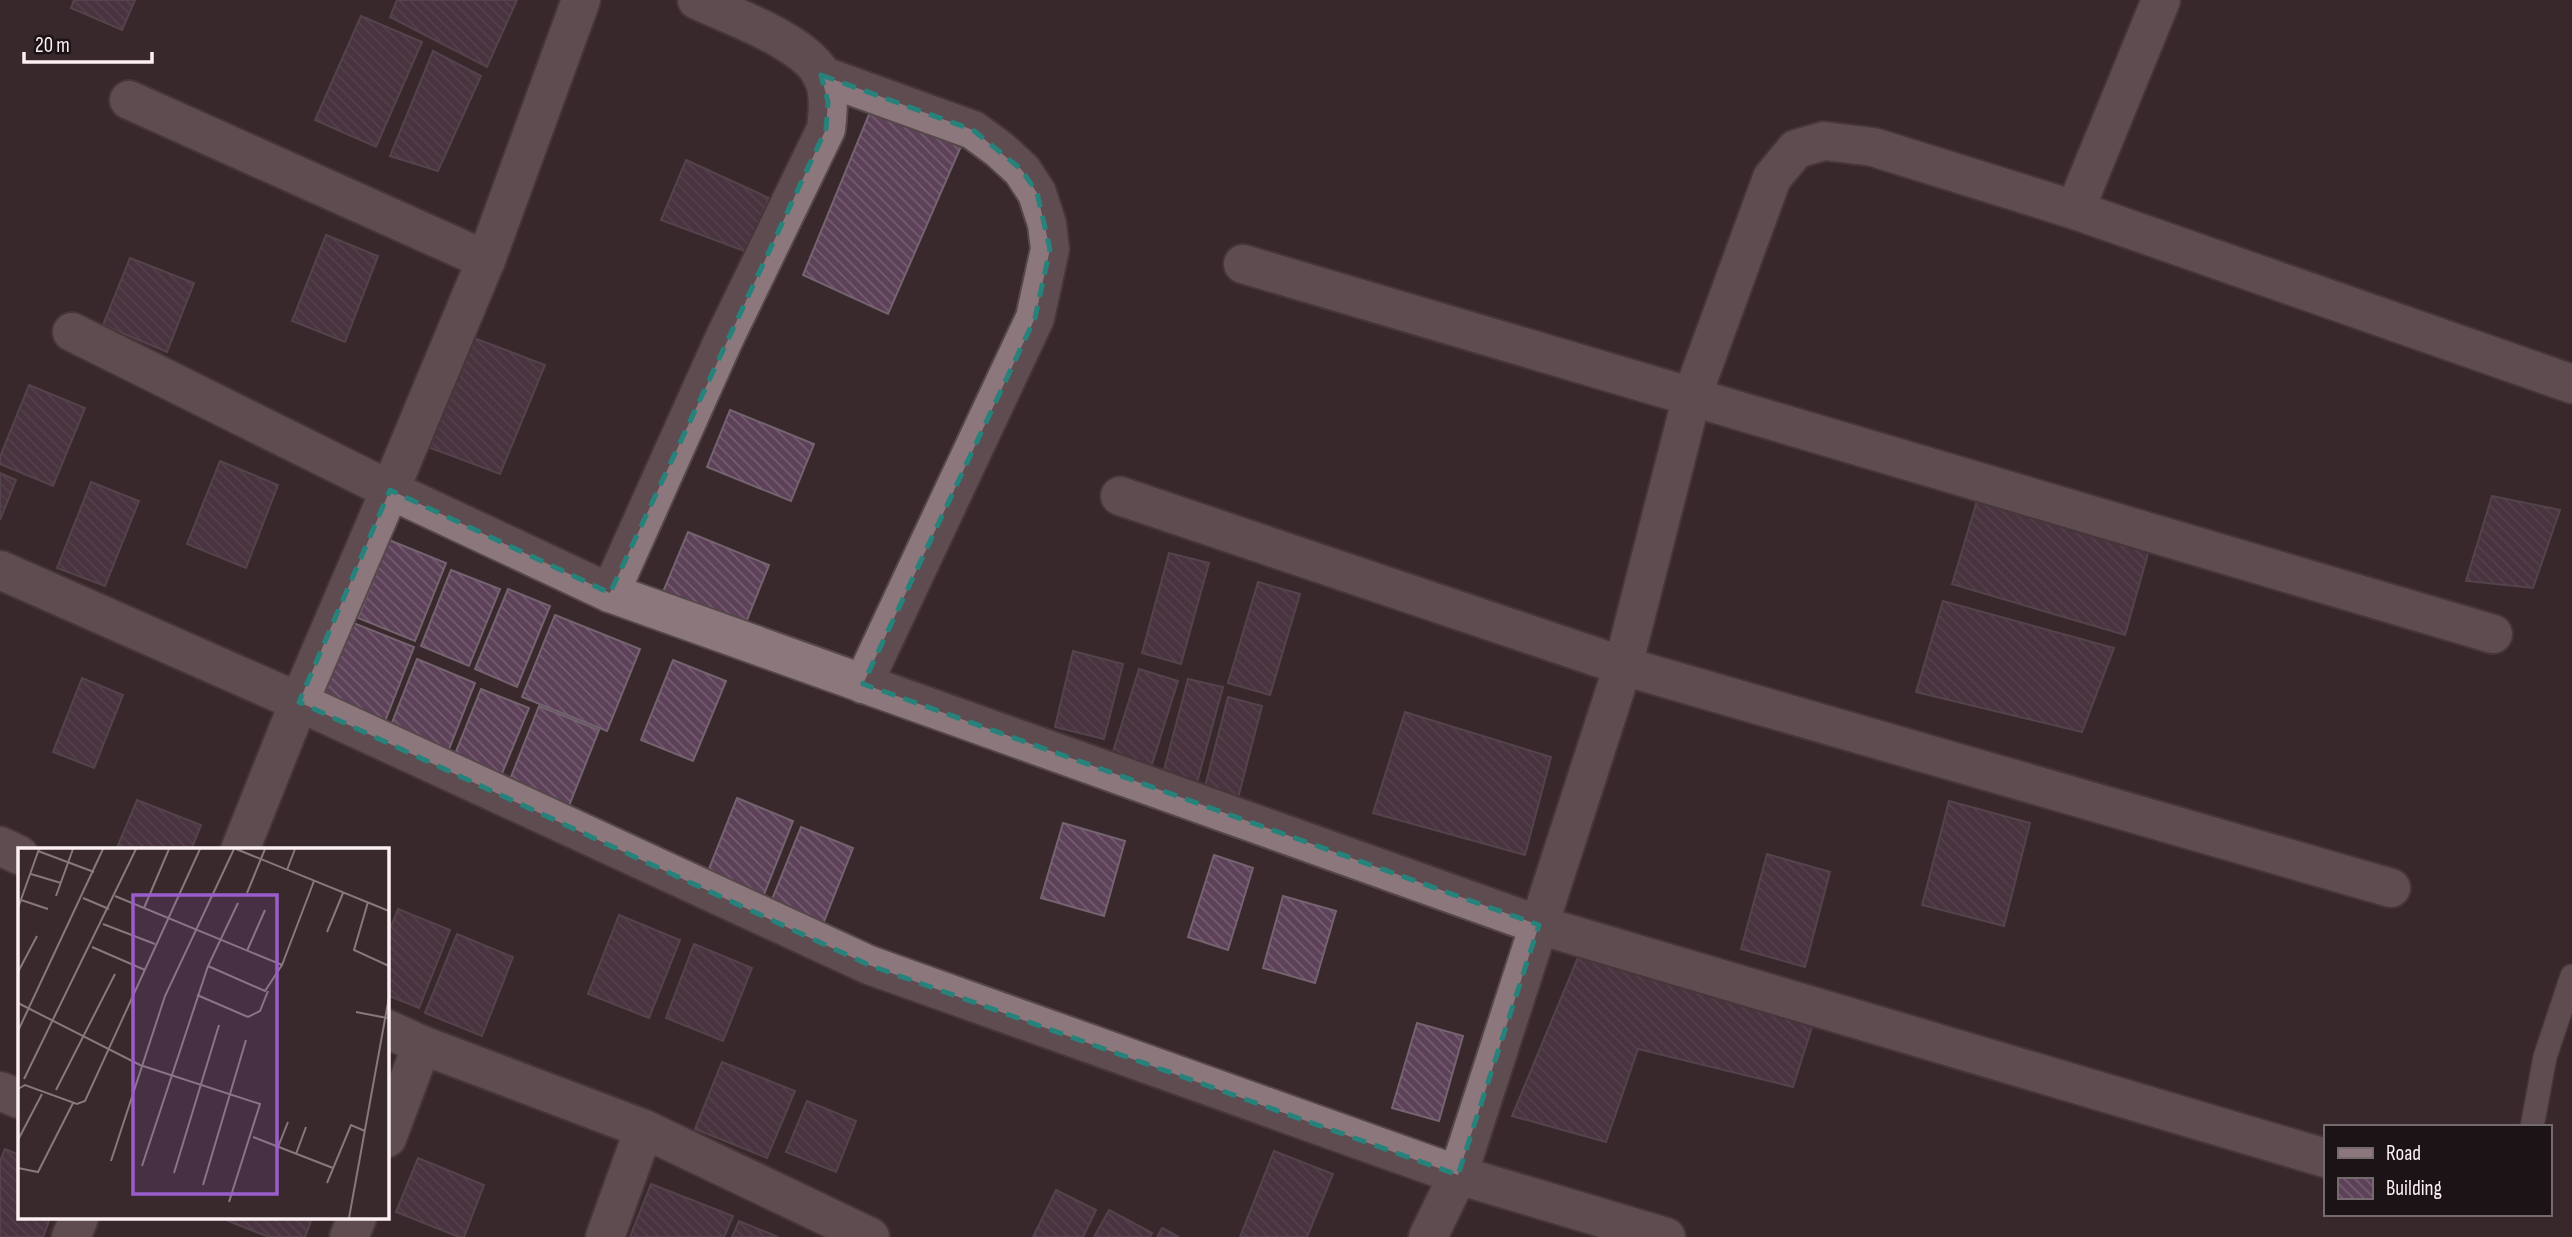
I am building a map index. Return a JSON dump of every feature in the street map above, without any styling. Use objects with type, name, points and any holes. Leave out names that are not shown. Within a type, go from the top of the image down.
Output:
[{"type":"street","points":[[241,848],[299,702],[486,260],[582,0]]},
{"type":"street","points":[[610,593],[724,340],[826,129],[828,102],[821,75],[798,48],[697,0]]},
{"type":"street","points":[[2076,209],[2161,0]]},
{"type":"street","points":[[821,75],[973,130],[999,149],[1023,170],[1037,193],[1047,224],[1050,249],[1035,318],[863,684]]},
{"type":"street","points":[[129,100],[486,260]]},
{"type":"street","points":[[1428,1237],[1458,1175],[1623,666],[1692,396],[1772,178],[1796,149],[1824,141],[1873,147],[2076,209],[2572,384]]},
{"type":"street","points":[[1243,264],[2493,634]]},
{"type":"street","points":[[72,332],[390,490],[610,593],[1539,925],[2324,1158]]},
{"type":"street","points":[[1120,496],[1623,666],[2391,888]]},
{"type":"street","points":[[0,570],[299,702],[869,965],[1458,1175],[1666,1237]]},
{"type":"street","points":[[0,846],[18,855]]},
{"type":"street","points":[[388,1029],[422,1045],[644,1129],[870,1237]]},
{"type":"street","points":[[388,1135],[422,1045]]},
{"type":"street","points":[[0,1091],[18,1099]]},
{"type":"street","points":[[605,1237],[644,1129]]},
{"type":"street","points":[[71,1237],[78,1220]]},
{"type":"street","points":[[349,1237],[355,1220]]},
{"type":"lane","points":[[2532,1125],[2544,1058],[2572,976]]},
{"type":"highlighted area","points":[[821,75],[973,130],[1022,170],[1037,193],[1050,249],[1035,318],[863,684],[1539,925],[1458,1175],[869,965],[299,702],[390,490],[610,593],[826,129],[828,102]]},
{"type":"building","points":[[74,0],[135,0],[122,30],[71,8]]},
{"type":"building","points":[[397,0],[517,0],[487,67],[390,17]]},
{"type":"building","points":[[361,16],[422,42],[376,147],[315,120]]},
{"type":"building","points":[[433,51],[481,76],[438,171],[390,156]]},
{"type":"building","points":[[872,107],[962,144],[888,314],[803,275]]},
{"type":"building","points":[[686,160],[769,198],[747,252],[661,220]]},
{"type":"building","points":[[326,235],[378,256],[345,342],[292,321]]},
{"type":"building","points":[[130,258],[194,283],[167,352],[103,325]]},
{"type":"building","points":[[474,338],[545,365],[500,474],[428,447]]},
{"type":"building","points":[[29,385],[85,408],[53,486],[0,464],[0,457]]},
{"type":"building","points":[[730,410],[814,444],[791,501],[707,467]]},
{"type":"building","points":[[220,461],[278,485],[246,568],[187,544]]},
{"type":"building","points":[[0,473],[16,480],[0,520]]},
{"type":"building","points":[[91,482],[139,501],[105,586],[57,568]]},
{"type":"building","points":[[2492,496],[2560,510],[2533,588],[2466,581]]},
{"type":"building","points":[[1977,501],[2149,550],[2125,635],[1952,584]]},
{"type":"building","points":[[688,532],[769,565],[745,625],[663,592]]},
{"type":"building","points":[[389,540],[446,563],[415,641],[358,618]]},
{"type":"building","points":[[1169,553],[1209,563],[1181,664],[1142,653]]},
{"type":"building","points":[[451,570],[500,589],[469,666],[421,646]]},
{"type":"building","points":[[1258,582],[1300,594],[1270,695],[1228,683]]},
{"type":"building","points":[[508,589],[550,606],[517,687],[475,669]]},
{"type":"building","points":[[1943,601],[2114,648],[2082,732],[1916,692]]},
{"type":"building","points":[[555,615],[640,649],[607,731],[522,697]]},
{"type":"building","points":[[351,622],[414,647],[382,729],[319,703]]},
{"type":"building","points":[[1073,651],[1123,664],[1104,739],[1055,727]]},
{"type":"building","points":[[417,659],[475,683],[444,762],[386,738]]},
{"type":"building","points":[[673,660],[726,681],[693,761],[641,740]]},
{"type":"building","points":[[1139,669],[1178,681],[1149,774],[1110,761]]},
{"type":"building","points":[[82,678],[123,695],[94,768],[53,752]]},
{"type":"building","points":[[1188,679],[1223,687],[1195,790],[1161,781]]},
{"type":"building","points":[[481,689],[529,708],[498,783],[451,764]]},
{"type":"building","points":[[1228,697],[1262,706],[1237,802],[1203,794]]},
{"type":"building","points":[[539,706],[599,730],[565,816],[505,792]]},
{"type":"building","points":[[1405,712],[1551,757],[1525,855],[1373,813]]},
{"type":"building","points":[[737,798],[793,821],[759,907],[703,884]]},
{"type":"building","points":[[137,800],[201,825],[192,848],[117,848]]},
{"type":"building","points":[[1949,801],[2030,823],[2004,926],[1922,905]]},
{"type":"building","points":[[1063,823],[1125,841],[1104,916],[1041,898]]},
{"type":"building","points":[[801,827],[853,848],[821,929],[769,907]]},
{"type":"building","points":[[1767,854],[1830,872],[1805,967],[1741,949]]},
{"type":"building","points":[[1214,855],[1253,868],[1228,950],[1188,937]]},
{"type":"building","points":[[1283,896],[1336,911],[1315,983],[1263,968]]},
{"type":"building","points":[[398,909],[450,930],[419,1008],[388,995],[388,934]]},
{"type":"building","points":[[619,915],[680,940],[649,1018],[588,994]]},
{"type":"building","points":[[457,934],[513,957],[482,1036],[425,1013]]},
{"type":"building","points":[[694,944],[752,968],[723,1041],[666,1018]]},
{"type":"building","points":[[1579,955],[1813,1024],[1793,1087],[1638,1049],[1606,1142],[1512,1116]]},
{"type":"building","points":[[1417,1023],[1463,1036],[1439,1121],[1392,1108]]},
{"type":"building","points":[[722,1062],[795,1091],[767,1158],[695,1129]]},
{"type":"building","points":[[807,1101],[856,1121],[836,1172],[786,1152]]},
{"type":"building","points":[[5,1149],[18,1155],[18,1220],[49,1220],[43,1237],[0,1237],[0,1161]]},
{"type":"building","points":[[1274,1151],[1333,1174],[1307,1237],[1240,1237]]},
{"type":"building","points":[[418,1158],[484,1185],[464,1237],[396,1212]]},
{"type":"building","points":[[651,1184],[733,1216],[724,1237],[630,1237]]},
{"type":"building","points":[[1056,1190],[1096,1210],[1083,1237],[1033,1237]]},
{"type":"building","points":[[1109,1210],[1152,1233],[1150,1237],[1094,1237]]},
{"type":"building","points":[[226,1220],[311,1220],[305,1237],[269,1237]]},
{"type":"building","points":[[739,1221],[778,1237],[732,1237]]},
{"type":"building","points":[[1162,1228],[1179,1237],[1157,1237]]}]
